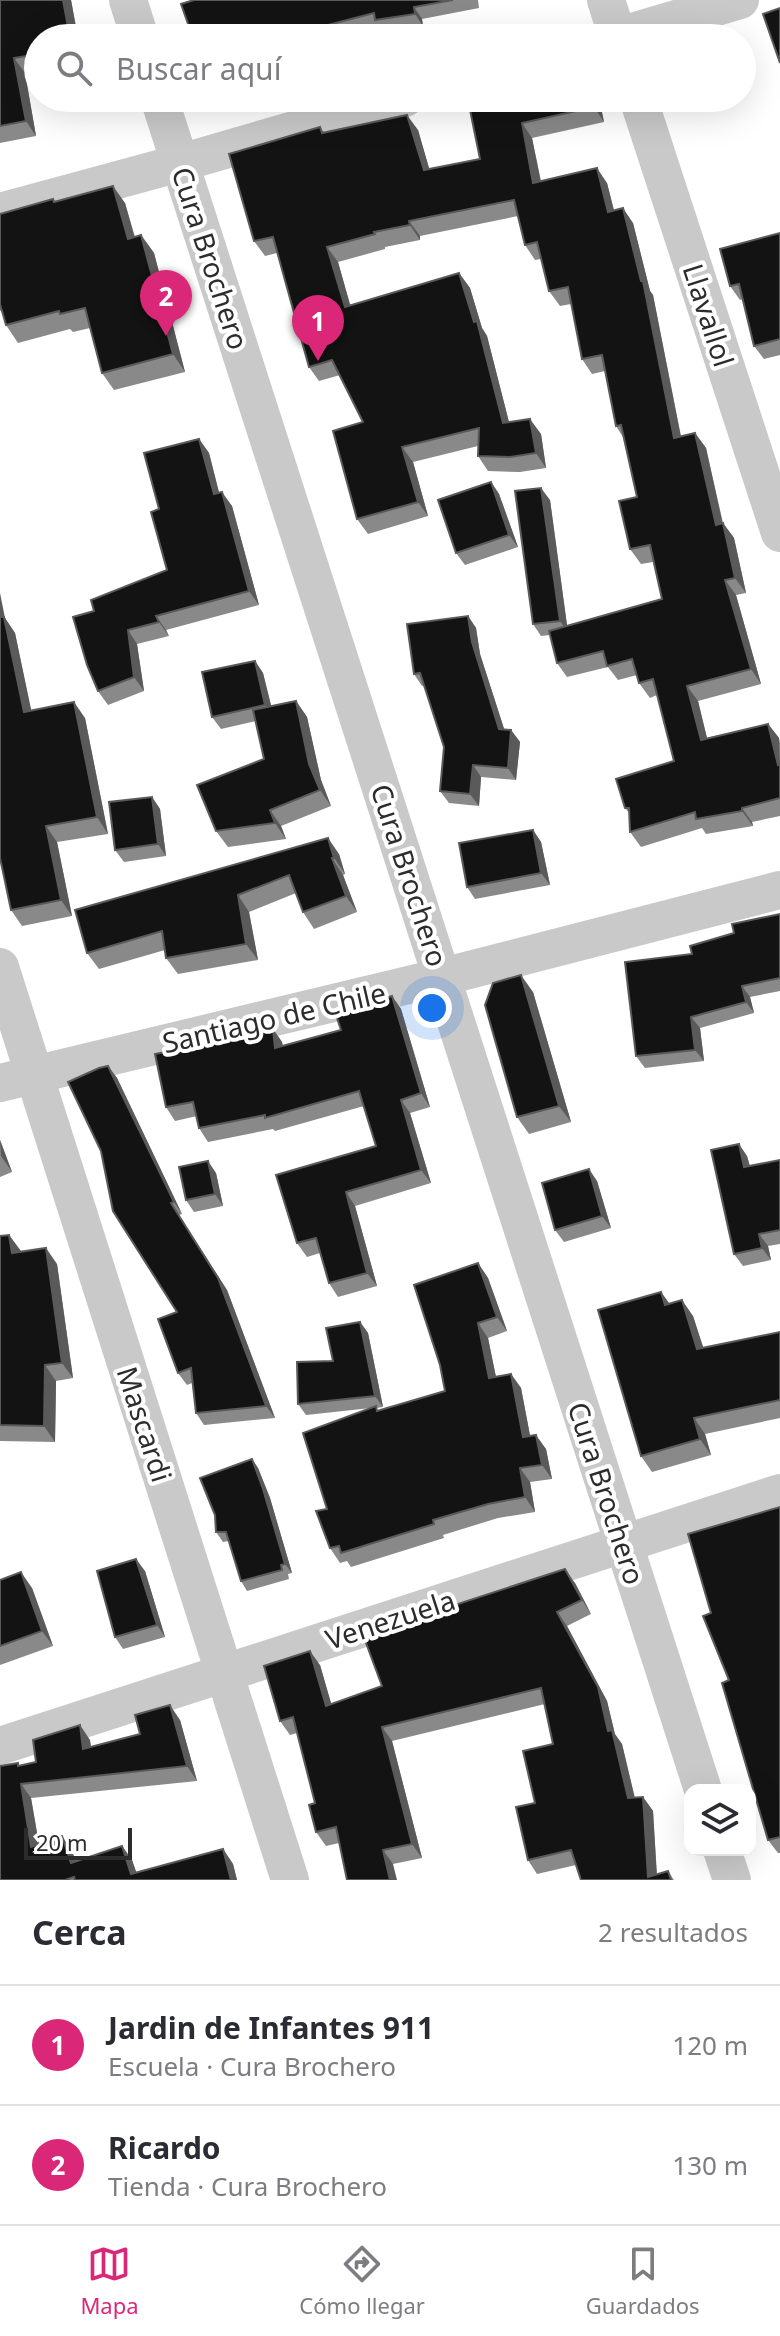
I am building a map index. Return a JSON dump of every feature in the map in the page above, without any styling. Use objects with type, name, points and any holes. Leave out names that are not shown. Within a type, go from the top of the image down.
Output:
[{"type":"street","points":[[128,0],[136,24]]},
{"type":"street","points":[[606,0],[612,24]]},
{"type":"street","points":[[660,24],[740,0]]},
{"type":"street","name":"Cura Brochero","points":[[164,112],[701,1784]]},
{"type":"street","points":[[0,212],[357,112]]},
{"type":"street","name":"Llavallol","points":[[643,112],[780,533]]},
{"type":"street","name":"Santiago de Chile","points":[[17,1079],[442,977],[780,890]]},
{"type":"street","name":"Mascardi","points":[[0,967],[17,1079],[224,1673],[290,1880]]},
{"type":"street","name":"Venezuela","points":[[0,1746],[780,1493]]},
{"type":"street","points":[[724,1856],[732,1880]]},
{"type":"building","points":[[0,0],[63,0],[67,24],[24,24],[24,56],[14,58],[26,121],[0,126]]},
{"type":"building","points":[[194,0],[453,0],[414,7],[415,14],[375,20],[374,13],[332,24],[188,24],[181,4]]},
{"type":"building","points":[[780,8],[780,63],[763,14]]},
{"type":"building","points":[[470,112],[572,112],[522,123],[533,183],[597,168],[608,212],[623,208],[643,281],[674,438],[695,433],[716,525],[723,523],[735,578],[725,580],[751,669],[687,686],[701,740],[768,724],[780,764],[780,798],[742,808],[742,811],[696,819],[695,812],[630,832],[629,808],[625,808],[616,779],[674,761],[653,679],[639,683],[632,659],[607,666],[603,651],[557,663],[549,631],[662,599],[650,545],[630,549],[619,501],[637,497],[621,425],[616,426],[602,355],[582,359],[568,287],[549,291],[537,242],[525,245],[514,200],[409,221],[410,225],[374,232],[327,247],[345,307],[459,273],[474,322],[477,321],[503,423],[530,419],[536,453],[510,457],[478,456],[479,428],[402,447],[418,502],[357,519],[333,431],[363,422],[332,360],[309,367],[273,237],[254,241],[229,154],[320,127],[322,133],[407,115],[424,170],[480,159]]},
{"type":"building","points":[[113,186],[128,239],[141,235],[173,354],[102,373],[85,308],[60,314],[59,311],[6,325],[0,304],[0,214]]},
{"type":"building","points":[[780,233],[780,339],[754,346],[739,284],[730,286],[720,249]]},
{"type":"building","points":[[199,439],[214,494],[222,492],[249,591],[156,616],[159,622],[128,630],[134,677],[98,691],[73,617],[94,611],[91,600],[167,570],[151,512],[159,509],[144,453]]},
{"type":"building","points":[[491,482],[509,535],[456,553],[438,500]]},
{"type":"building","points":[[541,488],[560,621],[533,624],[515,491]]},
{"type":"building","points":[[468,616],[472,642],[499,729],[511,730],[508,768],[473,765],[470,794],[440,791],[444,747],[420,673],[414,674],[407,624]]},
{"type":"building","points":[[0,617],[4,617],[24,712],[74,702],[97,817],[46,826],[61,900],[11,910],[0,858]]},
{"type":"building","points":[[255,661],[265,705],[212,717],[202,672]]},
{"type":"building","points":[[296,701],[309,764],[320,790],[270,810],[275,823],[216,831],[197,785],[264,759],[253,710]]},
{"type":"building","points":[[152,797],[158,844],[115,850],[109,802]]},
{"type":"building","points":[[533,830],[541,873],[467,887],[459,843]]},
{"type":"building","points":[[328,838],[346,896],[303,912],[289,875],[238,895],[246,944],[166,958],[162,931],[87,953],[75,910]]},
{"type":"building","points":[[780,914],[780,978],[742,986],[746,1002],[691,1017],[695,1050],[636,1056],[625,962],[692,954],[690,946],[734,933],[732,924]]},
{"type":"building","points":[[521,975],[559,1106],[517,1117],[485,1005],[493,983]]},
{"type":"building","points":[[392,996],[421,1093],[401,1100],[421,1170],[346,1192],[367,1273],[329,1283],[316,1238],[297,1243],[276,1175],[376,1146],[359,1091],[265,1118],[265,1115],[199,1128],[193,1102],[166,1107],[155,1054],[235,1038],[235,1034],[273,1029],[275,1048],[341,1030],[335,1012]]},
{"type":"building","points":[[108,1066],[174,1202],[171,1203],[218,1278],[266,1406],[196,1413],[191,1368],[178,1373],[158,1319],[177,1312],[113,1211],[101,1151],[68,1082]]},
{"type":"building","points":[[739,1144],[744,1167],[780,1160],[780,1230],[759,1234],[762,1248],[734,1254],[711,1150]]},
{"type":"building","points":[[208,1161],[215,1194],[186,1200],[179,1167]]},
{"type":"building","points":[[589,1169],[602,1216],[555,1230],[542,1183]]},
{"type":"building","points":[[9,1235],[12,1253],[46,1248],[62,1363],[45,1365],[44,1426],[0,1425],[0,1236]]},
{"type":"building","points":[[478,1263],[497,1317],[478,1323],[489,1378],[511,1374],[523,1437],[536,1435],[542,1465],[520,1468],[525,1497],[433,1520],[434,1524],[341,1553],[339,1546],[330,1548],[316,1511],[327,1509],[303,1433],[376,1406],[377,1411],[445,1391],[440,1365],[414,1285]]},
{"type":"building","points":[[661,1292],[665,1305],[682,1300],[697,1349],[780,1332],[780,1400],[694,1418],[700,1439],[641,1456],[598,1310]]},
{"type":"building","points":[[360,1322],[375,1396],[298,1404],[297,1362],[333,1361],[326,1328]]},
{"type":"building","points":[[252,1459],[285,1564],[281,1565],[282,1570],[241,1581],[226,1532],[216,1532],[215,1515],[200,1478]]},
{"type":"building","points":[[780,1507],[780,1837],[768,1840],[756,1799],[756,1784],[752,1784],[722,1683],[729,1680],[703,1616],[711,1613],[688,1534]]},
{"type":"building","points":[[136,1559],[157,1625],[115,1637],[97,1571]]},
{"type":"building","points":[[565,1569],[582,1600],[557,1612],[598,1687],[628,1798],[643,1797],[648,1877],[668,1871],[671,1880],[581,1880],[571,1850],[528,1860],[516,1807],[535,1803],[523,1751],[553,1744],[541,1688],[382,1727],[412,1844],[383,1850],[390,1880],[347,1880],[336,1827],[316,1832],[309,1805],[315,1803],[293,1717],[280,1721],[264,1666],[310,1651],[326,1706],[382,1686],[363,1635]]},
{"type":"building","points":[[21,1572],[42,1631],[0,1646],[0,1580]]},
{"type":"building","points":[[170,1705],[187,1766],[21,1784],[31,1847],[62,1836],[71,1863],[122,1846],[131,1874],[223,1849],[231,1880],[75,1880],[74,1877],[65,1880],[0,1880],[0,1766],[36,1762],[33,1740],[80,1725],[83,1749],[140,1734],[135,1715]]},
{"type":"place","name":"Ricardo","points":[[166,336]]},
{"type":"place","name":"Jardin de Infantes 911","points":[[318,361]]}]
